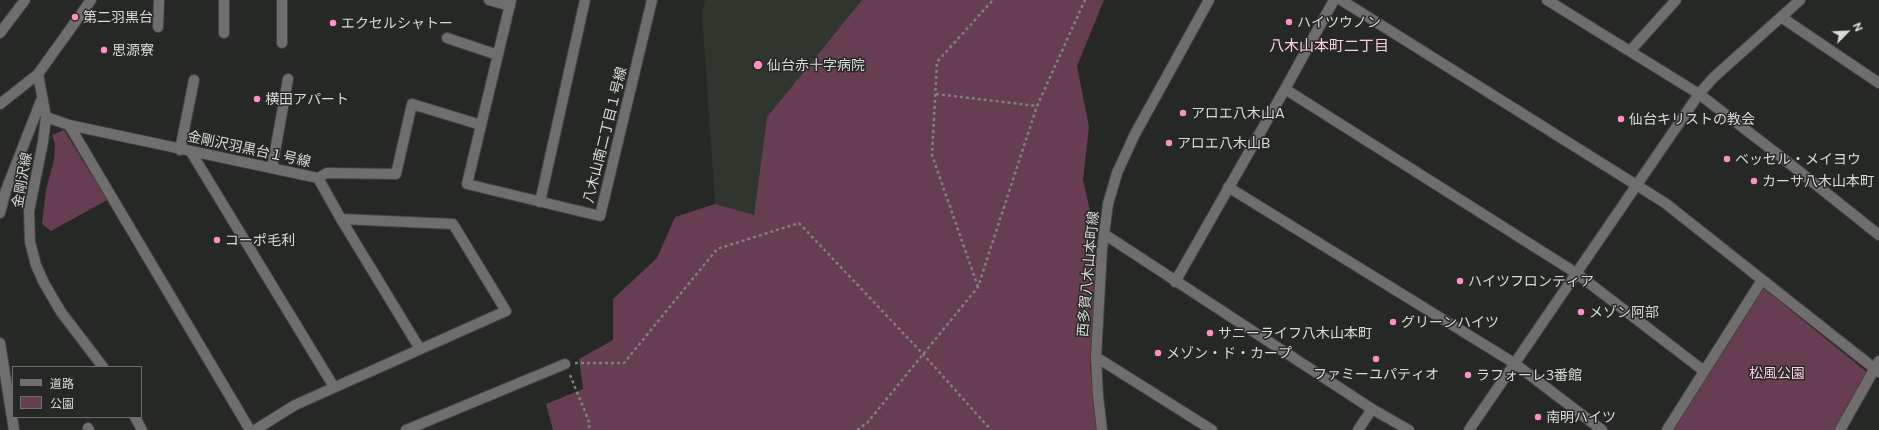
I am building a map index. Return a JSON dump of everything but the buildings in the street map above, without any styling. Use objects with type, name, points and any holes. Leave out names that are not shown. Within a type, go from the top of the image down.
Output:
[{"type":"street","points":[[0,33],[25,0]]},
{"type":"street","points":[[0,104],[38,74],[91,0]]},
{"type":"street","points":[[158,0],[158,27]]},
{"type":"street","points":[[224,0],[224,33]]},
{"type":"street","points":[[282,0],[282,43]]},
{"type":"street","points":[[489,0],[510,3]]},
{"type":"street","points":[[540,202],[585,0]]},
{"type":"street","name":"八木山南二丁目１号線","points":[[510,3],[467,184],[600,216],[652,0]]},
{"type":"street","name":"西多賀八木山本町線","points":[[1102,430],[1098,396],[1096,357],[1104,234],[1108,204],[1117,174],[1154,99],[1209,0]]},
{"type":"street","points":[[1175,282],[1334,0]]},
{"type":"street","points":[[1341,0],[1637,184],[1665,203],[1877,368],[1840,430]]},
{"type":"street","points":[[1546,0],[1699,94],[1879,235]]},
{"type":"street","points":[[1630,51],[1676,0]]},
{"type":"street","points":[[1469,430],[1699,94],[1713,78],[1800,0]]},
{"type":"street","points":[[1781,17],[1879,83]]},
{"type":"street","points":[[447,38],[498,55]]},
{"type":"street","name":"金剛沢線","points":[[38,74],[46,117],[43,142],[29,211],[30,242],[36,265],[44,283],[61,312],[103,366]]},
{"type":"street","points":[[272,168],[288,79]]},
{"type":"street","points":[[180,150],[194,80]]},
{"type":"street","points":[[1285,89],[1576,274],[1704,371]]},
{"type":"street","points":[[0,213],[6,190],[42,98]]},
{"type":"street","points":[[318,178],[327,173],[396,174],[412,104],[481,125]]},
{"type":"street","name":"金剛沢羽黒台１号線","points":[[46,117],[69,125],[180,150],[318,178],[341,219],[420,349]]},
{"type":"street","points":[[69,125],[250,430]]},
{"type":"street","points":[[191,152],[334,387]]},
{"type":"street","points":[[1228,188],[1514,363],[1602,430]]},
{"type":"street","points":[[255,430],[295,405],[506,311],[453,224],[341,219]]},
{"type":"street","points":[[1104,234],[1175,282],[1372,409],[1408,430]]},
{"type":"street","points":[[1667,430],[1762,280]]},
{"type":"street","points":[[0,343],[12,418]]},
{"type":"street","points":[[1096,357],[1212,430]]},
{"type":"street","points":[[406,430],[565,364]]},
{"type":"street","points":[[1358,430],[1372,409]]},
{"type":"street","points":[[12,418],[14,430]]},
{"type":"street","points":[[136,418],[142,430]]},
{"type":"street","points":[[1194,419],[1195,430]]},
{"type":"path","points":[[978,287],[932,155],[938,62],[992,0]]},
{"type":"path","points":[[857,430],[867,423],[978,287],[1037,106],[1085,0]]},
{"type":"path","points":[[936,94],[1037,106]]},
{"type":"path","points":[[588,430],[590,424],[565,364],[624,363],[717,248],[799,223],[923,354],[991,430]]},
{"type":"shaded area","name":"仙台赤十字病院","points":[[705,0],[862,0],[767,117],[754,216],[715,204],[702,13]]},
{"type":"green space","points":[[862,0],[1104,0],[1077,66],[1089,127],[1083,180],[1094,228],[1096,283],[1090,366],[1097,430],[553,430],[546,404],[583,389],[579,359],[613,340],[613,299],[657,258],[675,217],[715,204],[754,215],[767,117]]},
{"type":"green space","points":[[64,130],[107,200],[51,231],[42,224],[46,190],[54,160],[55,144],[52,135]]},
{"type":"green space","name":"松風公園","points":[[1762,287],[1868,373],[1835,430],[1672,430]]},
{"type":"place","name":"第二羽黒台","points":[[75,17]]},
{"type":"place","name":"ハイツウノン","points":[[1289,22]]},
{"type":"place","name":"エクセルシャトー","points":[[333,23]]},
{"type":"place","name":"思源寮","points":[[104,50]]},
{"type":"place","name":"仙台赤十字病院","points":[[758,65]]},
{"type":"place","name":"横田アパート","points":[[257,99]]},
{"type":"place","name":"アロエ八木山A","points":[[1183,113]]},
{"type":"place","name":"仙台キリストの教会","points":[[1621,119]]},
{"type":"place","name":"アロエ八木山B","points":[[1169,143]]},
{"type":"place","name":"ベッセル・メイヨウ","points":[[1727,159]]},
{"type":"place","name":"カーサ八木山本町","points":[[1754,181]]},
{"type":"place","name":"コーポ毛利","points":[[217,240]]},
{"type":"place","name":"ハイツフロンティア","points":[[1460,281]]},
{"type":"place","name":"メゾン阿部","points":[[1581,312]]},
{"type":"place","name":"グリーンハイツ","points":[[1393,322]]},
{"type":"place","name":"サニーライフ八木山本町","points":[[1210,333]]},
{"type":"place","name":"メゾン・ド・カープ","points":[[1158,353]]},
{"type":"place","name":"ファミーユパティオ","points":[[1376,359]]},
{"type":"place","name":"ラフォーレ3番館","points":[[1468,375]]},
{"type":"place","name":"南明ハイツ","points":[[1538,417]]},
{"type":"district","name":"八木山本町二丁目","points":[[1329,46]]}]
